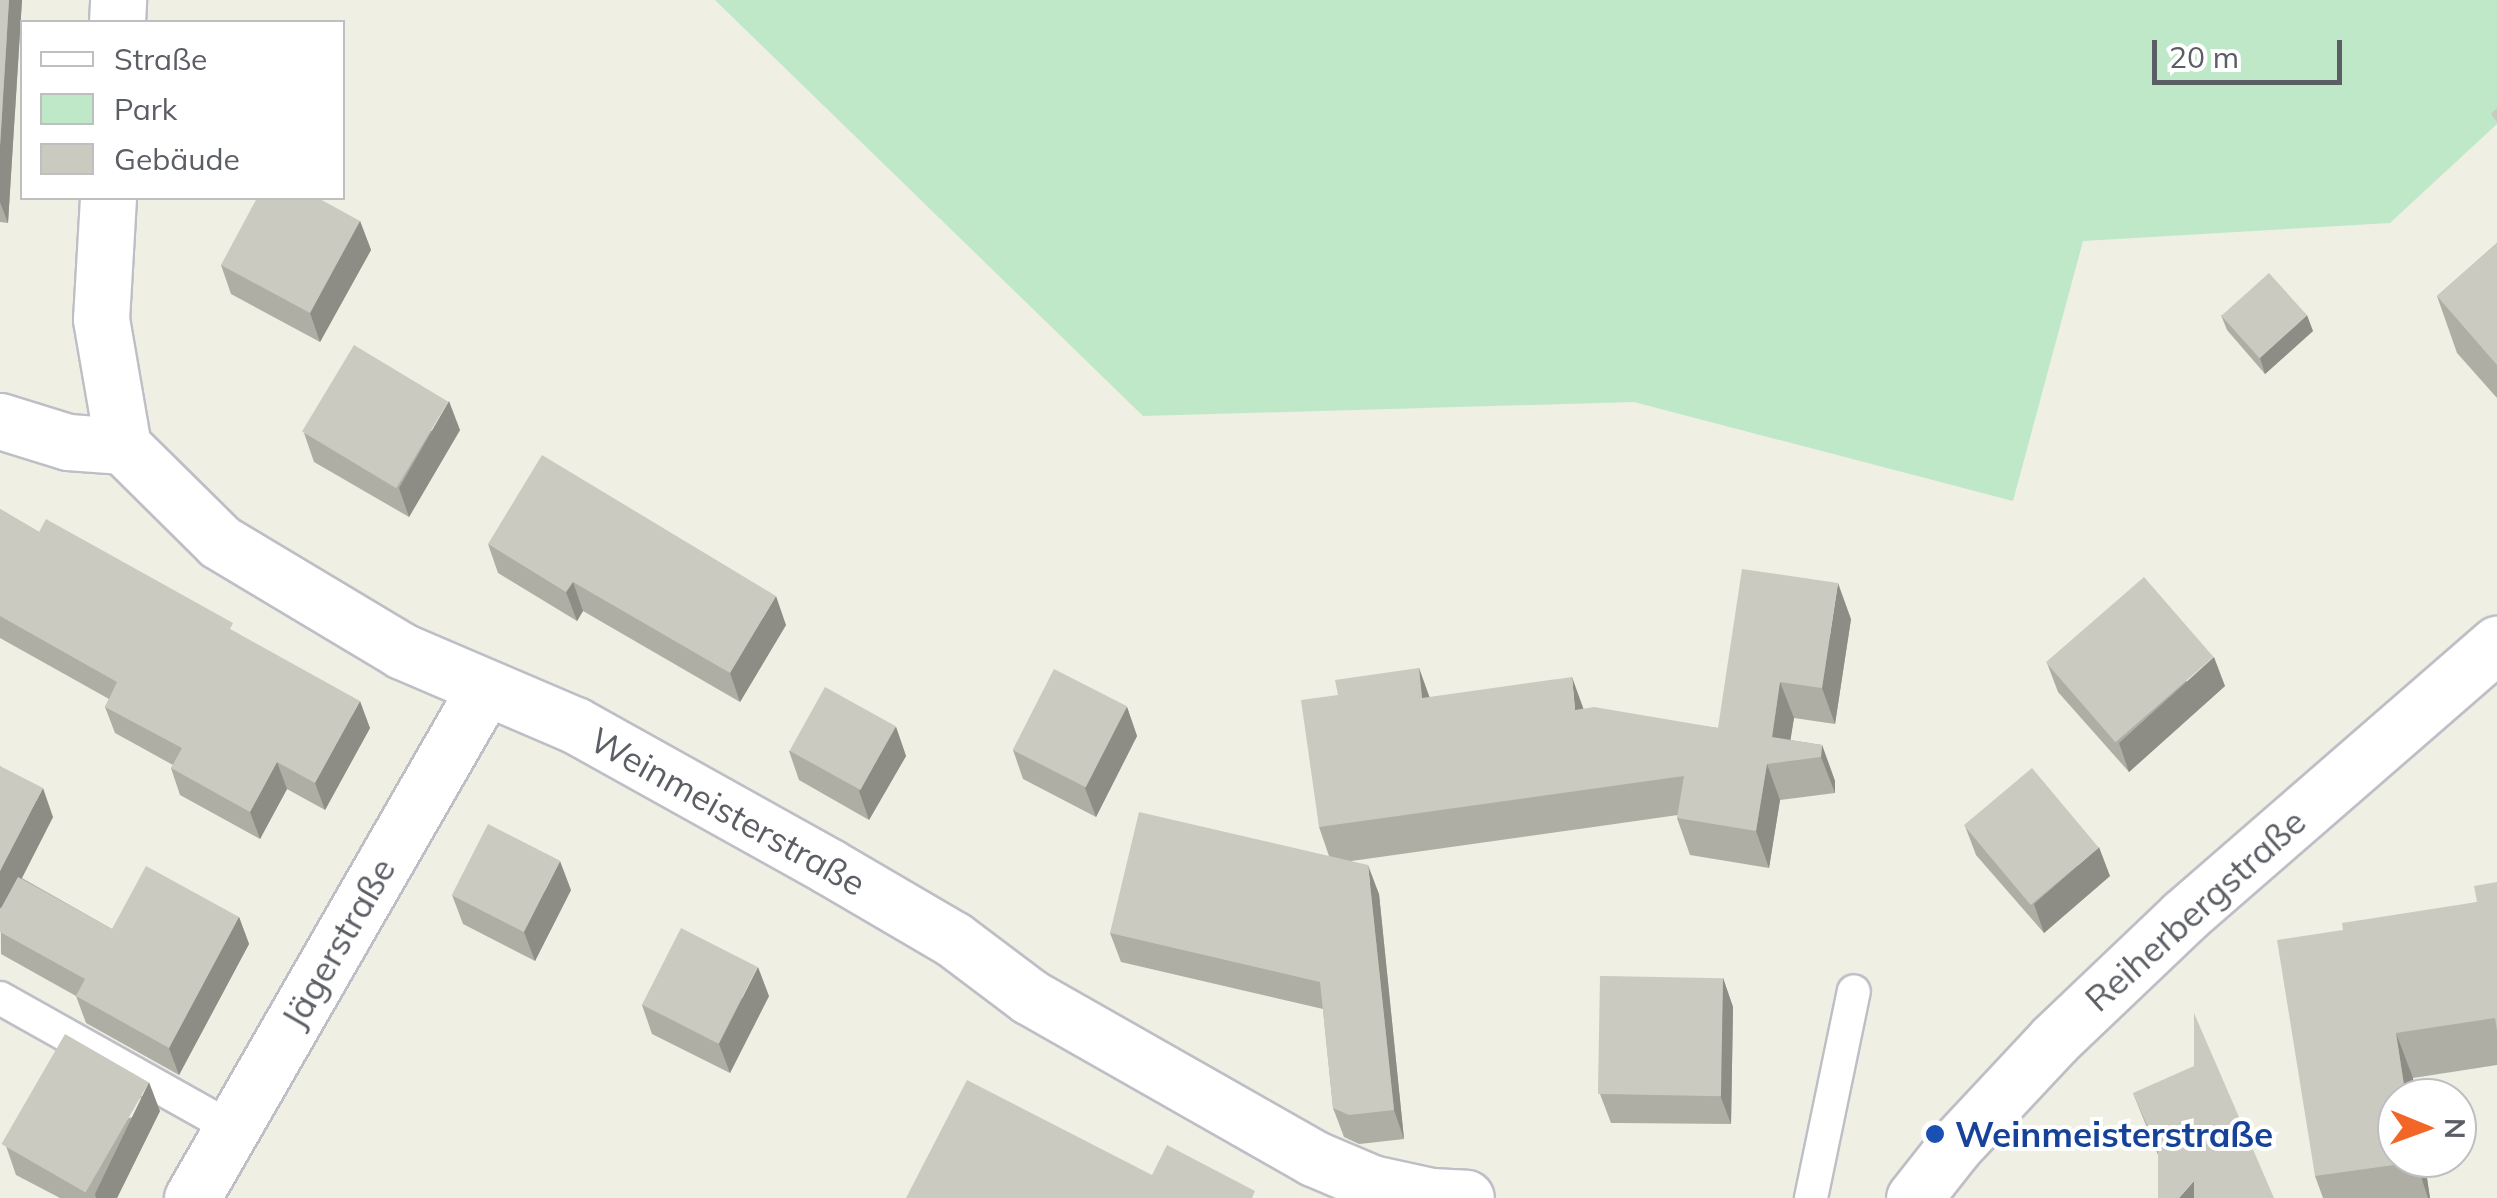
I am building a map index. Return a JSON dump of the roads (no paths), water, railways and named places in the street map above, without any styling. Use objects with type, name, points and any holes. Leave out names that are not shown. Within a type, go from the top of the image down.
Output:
[{"type":"street","points":[[0,421],[68,442],[123,446],[101,319],[108,200]]},
{"type":"street","name":"Weinmeisterstraße","points":[[123,446],[220,542],[402,651],[575,725],[953,939],[1030,997],[1313,1158],[1372,1183],[1430,1196],[1466,1198]]},
{"type":"street","name":"Reiherbergstraße","points":[[1914,1198],[1967,1132],[2112,984],[2362,758],[2497,644]]},
{"type":"street","name":"Jägerstraße","points":[[192,1198],[485,688]]},
{"type":"lane","points":[[1811,1198],[1854,991]]},
{"type":"lane","points":[[0,998],[232,1128]]},
{"type":"place","name":"Weinmeisterstraße","points":[[1935,1134]]}]
